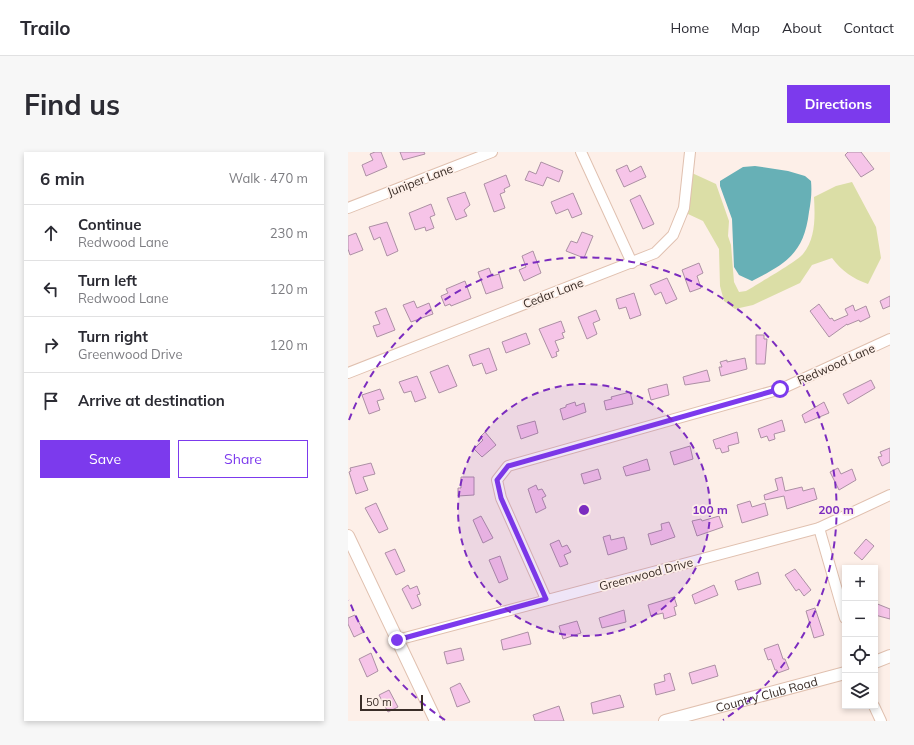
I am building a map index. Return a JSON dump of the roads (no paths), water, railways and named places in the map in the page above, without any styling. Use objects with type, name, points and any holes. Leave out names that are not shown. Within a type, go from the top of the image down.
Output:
[{"type":"street","name":"Juniper Lane","points":[[348,208],[492,152]]},
{"type":"street","points":[[581,152],[632,263]]},
{"type":"street","name":"Cedar Lane","points":[[348,373],[655,253],[673,235],[684,208],[690,152]]},
{"type":"street","name":"Redwood Lane","points":[[546,599],[501,498],[497,480],[508,466],[780,389],[890,339]]},
{"type":"street","name":"Greenwood Drive","points":[[397,640],[546,599],[819,528],[890,496]]},
{"type":"street","points":[[819,528],[842,608]]},
{"type":"street","points":[[348,536],[436,721]]},
{"type":"street","points":[[878,661],[890,656]]},
{"type":"street","name":"Country Club Road","points":[[665,721],[842,674]]},
{"type":"street","points":[[875,709],[881,721]]},
{"type":"water","points":[[755,166],[788,171],[805,176],[811,181],[811,193],[807,226],[798,247],[784,262],[752,281],[739,275],[734,267],[732,219],[720,186],[720,181],[743,167]]}]
